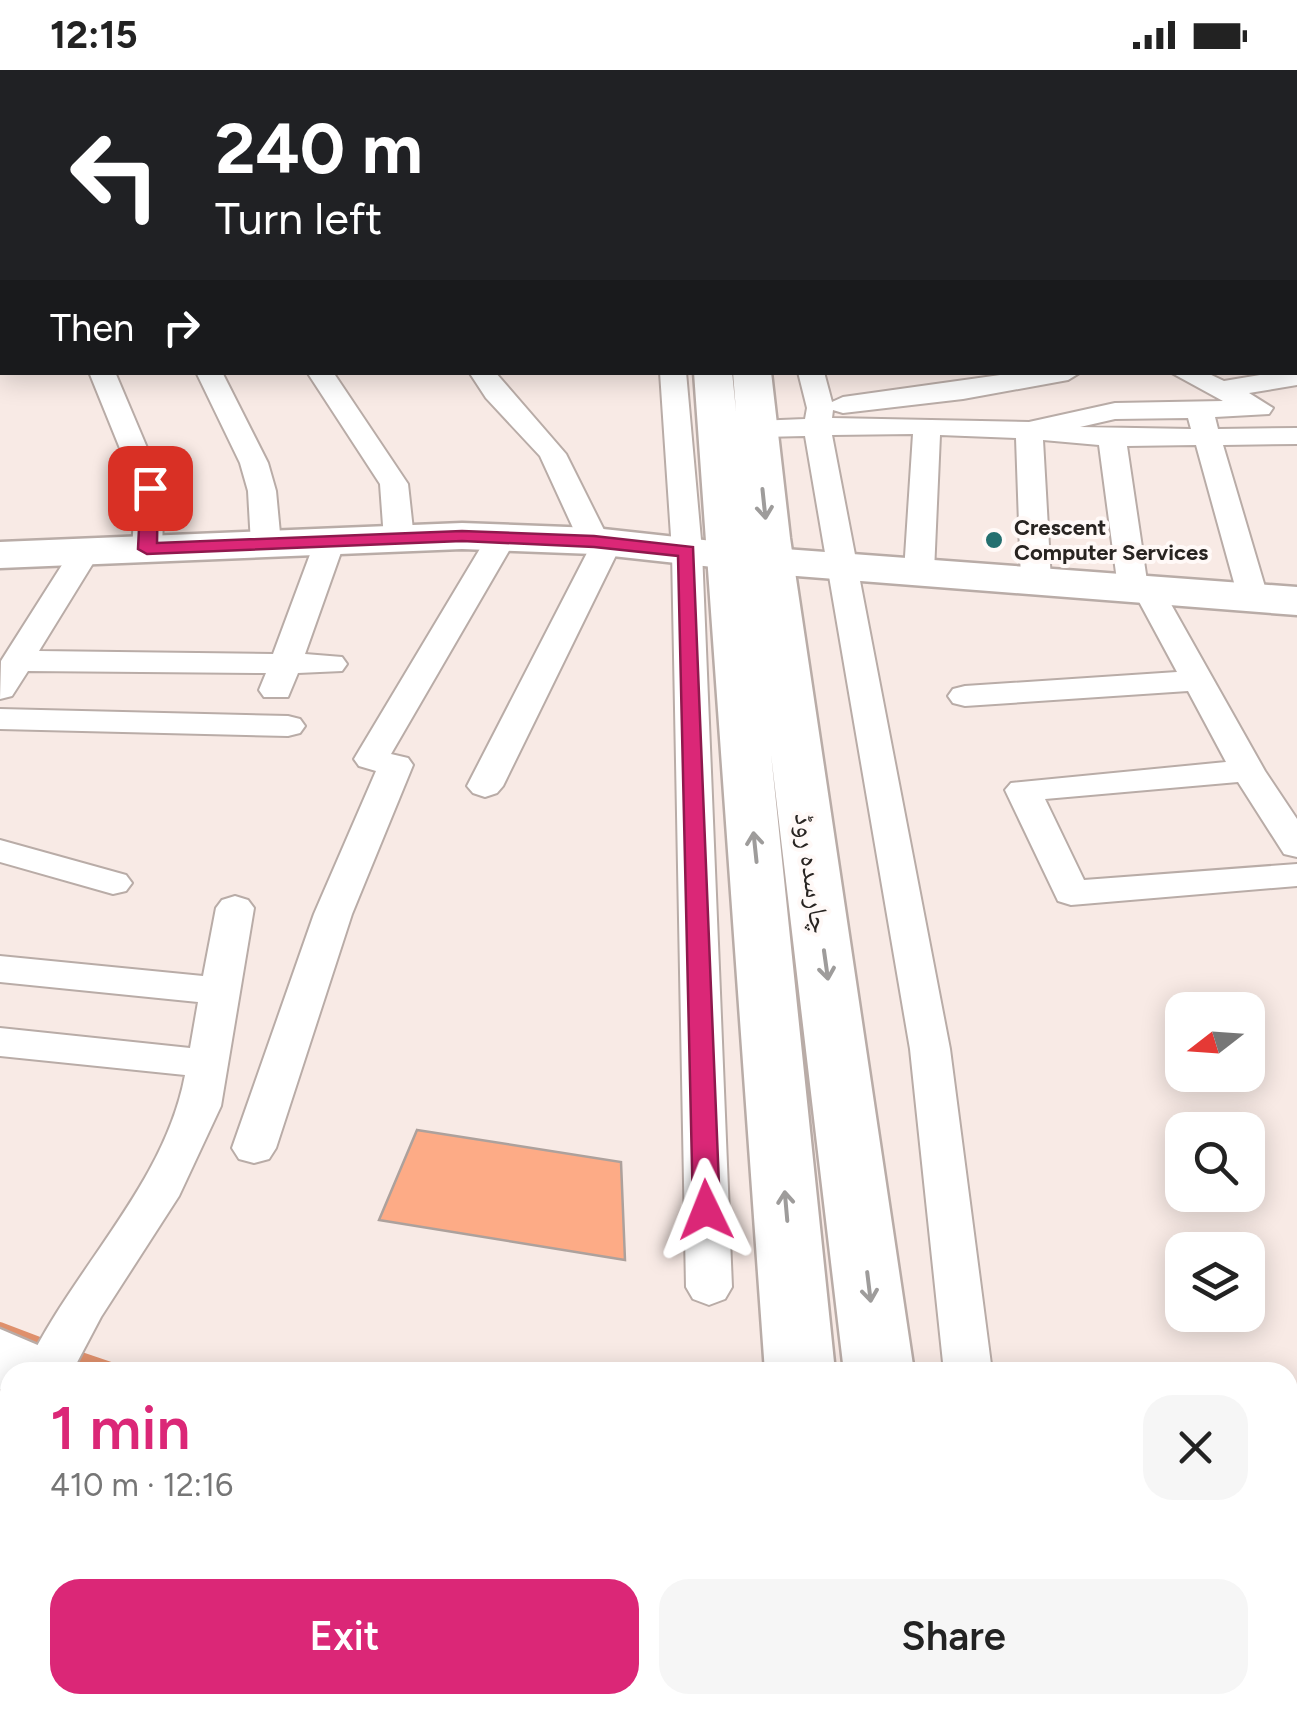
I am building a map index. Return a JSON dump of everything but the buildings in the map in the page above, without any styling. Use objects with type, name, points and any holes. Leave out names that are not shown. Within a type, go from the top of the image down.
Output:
[{"type":"main road","name":"چارسدہ روڈ","points":[[712,375],[799,1362]]},
{"type":"main road","name":"چارسدہ روڈ","points":[[755,406],[729,556],[877,1362]]},
{"type":"main road","points":[[0,556],[399,538],[502,538],[600,542],[840,566],[1275,599]]},
{"type":"main road","points":[[0,1356],[50,1351]]},
{"type":"street","points":[[103,375],[150,488],[147,549]]},
{"type":"street","points":[[210,375],[254,463],[262,491],[266,544]]},
{"type":"street","points":[[322,375],[394,484],[399,538]]},
{"type":"street","points":[[484,375],[494,396],[545,444],[600,542],[485,786]]},
{"type":"street","points":[[674,375],[729,556],[709,1287]]},
{"type":"street","points":[[755,406],[964,391],[1052,375]]},
{"type":"street","points":[[1185,375],[1208,411],[1275,599]]},
{"type":"street","points":[[816,402],[927,428],[1028,430],[1112,438],[1208,411],[1297,377]]},
{"type":"street","points":[[816,402],[840,566],[930,1049],[967,1362]]},
{"type":"street","points":[[1028,430],[1115,411],[1208,411],[1285,424]]},
{"type":"street","points":[[1208,411],[1285,424]]},
{"type":"street","points":[[920,572],[927,428]]},
{"type":"street","points":[[1028,430],[1036,581]]},
{"type":"street","points":[[1112,438],[1141,589],[1297,846]]},
{"type":"street","points":[[254,1148],[333,914],[396,765],[370,759],[502,538]]},
{"type":"street","points":[[281,677],[330,541]]},
{"type":"street","points":[[11,659],[85,552]]},
{"type":"street","points":[[11,659],[281,677],[331,664]]},
{"type":"street","points":[[965,696],[1196,681]]},
{"type":"street","points":[[0,719],[288,726]]},
{"type":"street","points":[[1248,771],[1023,790],[1071,893],[1297,875]]},
{"type":"street","points":[[0,851],[113,882]]},
{"type":"street","points":[[50,1351],[157,1196],[200,1106],[235,908]]},
{"type":"street","points":[[0,968],[220,991]]},
{"type":"street","points":[[0,1042],[208,1064]]},
{"type":"waterway","points":[[0,1328],[50,1347]]},
{"type":"waterway","points":[[66,1353],[93,1362]]},
{"type":"place","name":"Crescent Computer Services","points":[[994,540]]},
{"type":"route","points":[[150,488],[147,549],[462,536],[687,551],[706,1210]]}]
